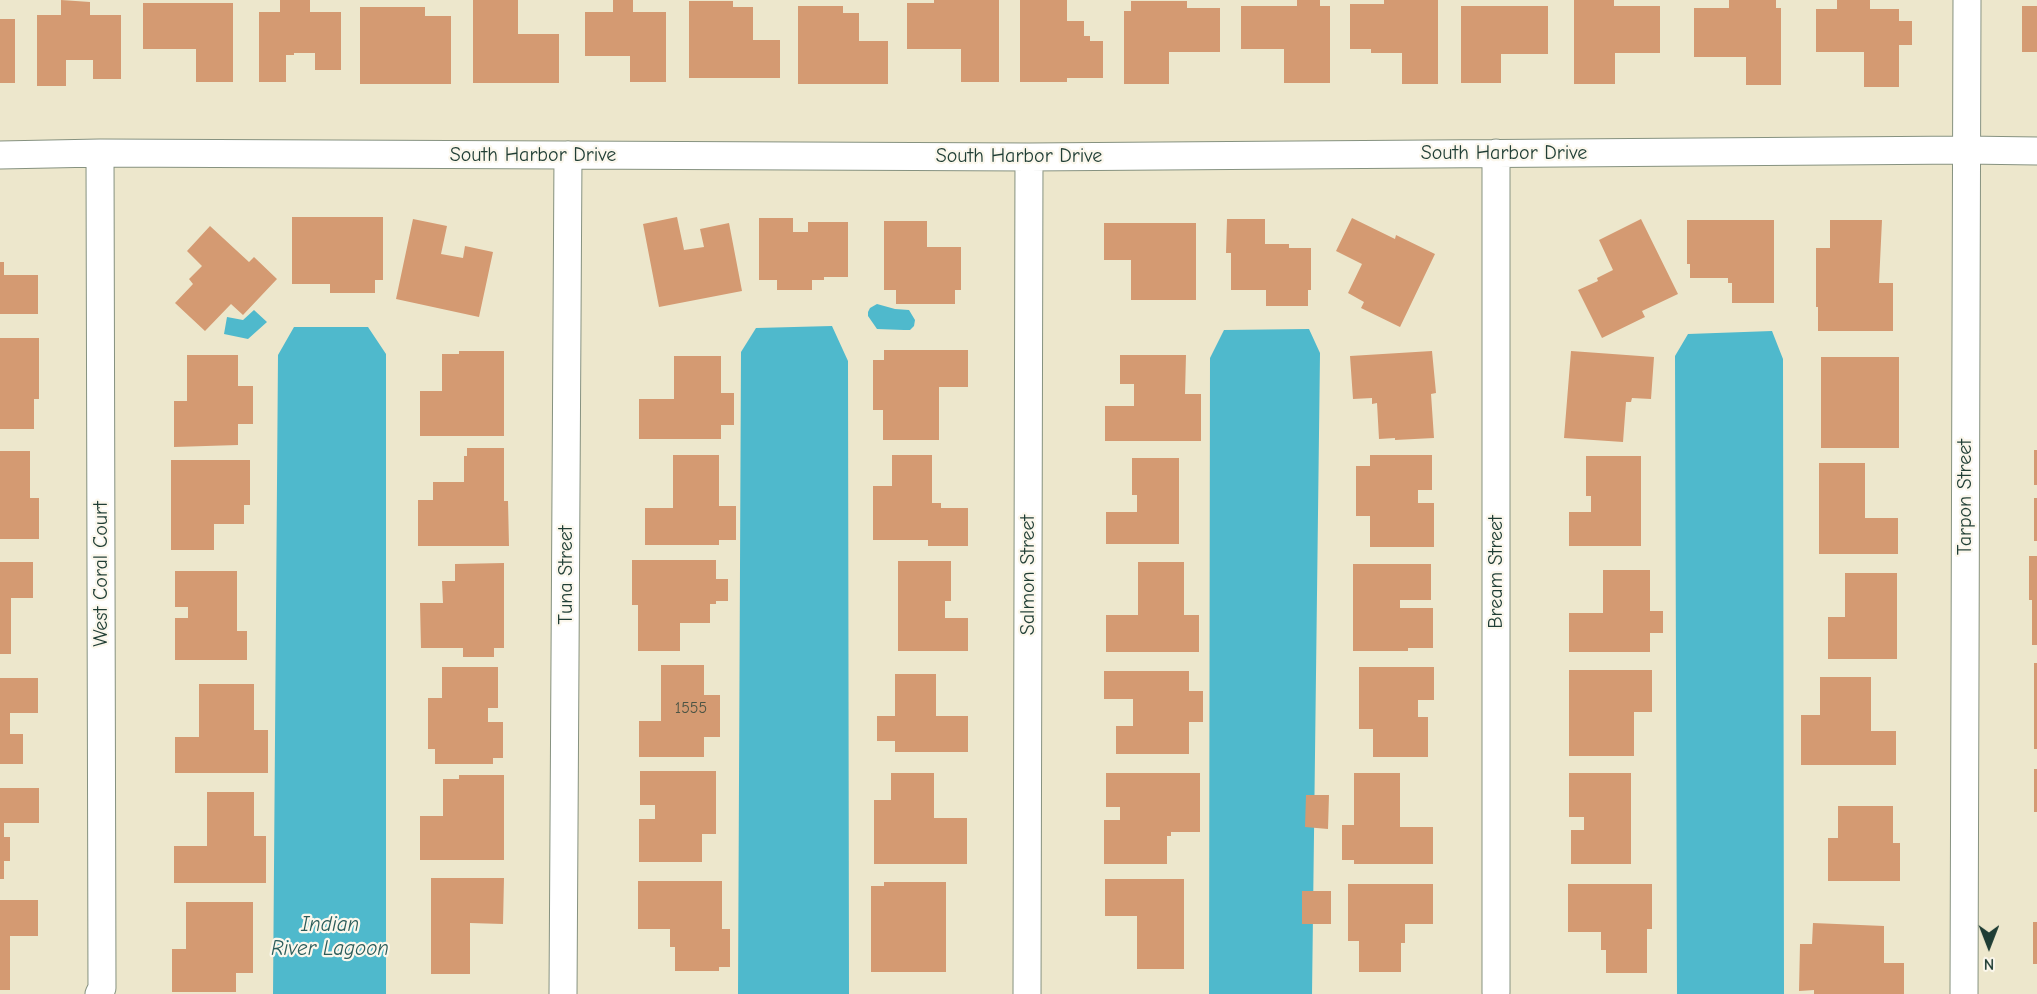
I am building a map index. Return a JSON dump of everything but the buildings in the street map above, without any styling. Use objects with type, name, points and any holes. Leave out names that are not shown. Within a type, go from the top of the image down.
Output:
[{"type":"street","name":"Tarpon Street","points":[[1964,994],[1967,0]]},
{"type":"street","name":"South Harbor Drive","points":[[0,155],[99,153],[1029,157],[2037,151]]},
{"type":"street","name":"West Coral Court","points":[[99,153],[102,988],[99,994]]},
{"type":"street","name":"Bream Street","points":[[1496,153],[1496,992]]},
{"type":"street","name":"Tuna Street","points":[[563,994],[568,155]]},
{"type":"street","name":"Salmon Street","points":[[1027,994],[1029,157]]},
{"type":"water","points":[[877,304],[909,310],[915,320],[914,326],[910,330],[877,329],[868,316],[868,312]]},
{"type":"water","points":[[254,310],[267,322],[248,339],[224,334],[227,317],[243,320]]},
{"type":"water","points":[[832,326],[848,361],[849,994],[738,994],[741,352],[756,328]]},
{"type":"water","name":"Indian River Lagoon","points":[[294,327],[368,327],[386,354],[386,994],[273,994],[278,355]]},
{"type":"water","points":[[1309,329],[1320,353],[1312,994],[1209,994],[1210,358],[1224,330]]},
{"type":"water","points":[[1772,331],[1783,359],[1784,994],[1677,994],[1675,356],[1688,334]]}]
